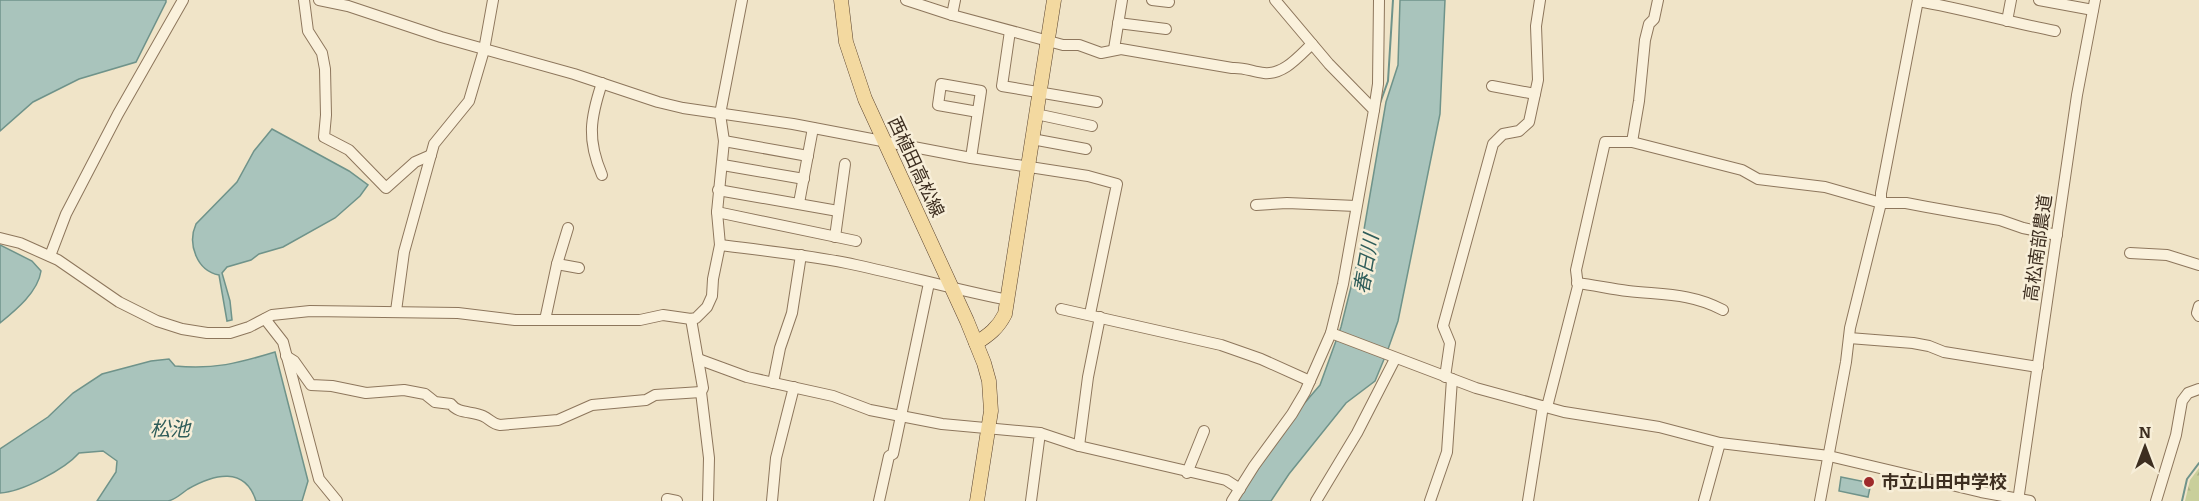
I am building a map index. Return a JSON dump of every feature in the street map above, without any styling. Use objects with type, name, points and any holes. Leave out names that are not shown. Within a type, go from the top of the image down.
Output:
[{"type":"main road","name":"西植田高松線","points":[[841,0],[846,42],[853,68],[953,290],[989,381],[991,411],[977,501]]},
{"type":"main road","points":[[976,344],[1000,324],[1008,300],[1054,0]]},
{"type":"street","points":[[50,256],[66,214],[118,114],[183,0]]},
{"type":"street","points":[[304,0],[308,31],[322,54],[325,69],[324,137],[349,150],[386,188],[415,162],[431,155]]},
{"type":"street","points":[[320,0],[348,6],[441,38],[602,83],[658,102],[971,158],[1028,165],[1117,183],[1095,315],[1078,446]]},
{"type":"street","points":[[396,311],[404,252],[434,144],[469,101],[484,50],[493,0]]},
{"type":"street","points":[[0,238],[20,243],[50,256],[83,275],[119,302],[137,312],[182,329],[207,333],[230,333],[249,327],[272,315],[310,311],[458,313],[515,320],[640,320],[663,315],[696,318],[707,307],[712,296],[720,245],[717,212],[724,141],[720,114],[742,0]]},
{"type":"street","points":[[906,0],[1063,45],[1082,46],[1094,52],[1114,50],[1232,68],[1244,67],[1271,73],[1287,67],[1312,44]]},
{"type":"street","points":[[952,15],[955,0]]},
{"type":"street","points":[[1114,50],[1122,0]]},
{"type":"street","points":[[1152,0],[1169,2]]},
{"type":"street","points":[[1275,0],[1312,44],[1374,110]]},
{"type":"street","points":[[1232,501],[1292,414],[1332,334],[1344,284],[1378,84],[1379,0]]},
{"type":"street","points":[[1430,501],[1447,452],[1450,343],[1443,326],[1493,144],[1503,134],[1519,131],[1529,122],[1538,68],[1536,26],[1540,0]]},
{"type":"street","points":[[1632,142],[1645,40],[1649,24],[1654,19],[1658,0]]},
{"type":"street","points":[[2007,21],[2011,0]]},
{"type":"street","points":[[2039,0],[2094,5]]},
{"type":"street","points":[[1821,501],[1849,338],[1881,203],[1881,193],[1918,1],[1966,5],[2007,21],[2055,31]]},
{"type":"street","name":"高松南部農道","points":[[2018,499],[2077,95],[2094,5]]},
{"type":"street","points":[[1118,22],[1166,29]]},
{"type":"street","points":[[1011,31],[1002,86],[1097,102]]},
{"type":"street","points":[[602,83],[594,108],[591,145],[602,175]]},
{"type":"street","points":[[1492,86],[1535,94]]},
{"type":"street","points":[[971,158],[978,112]]},
{"type":"street","points":[[1036,114],[1092,126]]},
{"type":"street","points":[[799,203],[813,128]]},
{"type":"street","points":[[1032,139],[1086,149]]},
{"type":"street","points":[[724,141],[808,156]]},
{"type":"street","points":[[1528,501],[1545,406],[1578,283],[1576,270],[1605,141],[1632,142],[1658,151],[1742,170],[1758,179],[1825,187],[1881,203],[1906,203],[2000,220],[2023,228],[2057,235]]},
{"type":"street","points":[[835,237],[845,164]]},
{"type":"street","points":[[723,165],[804,178]]},
{"type":"street","points":[[718,190],[838,211]]},
{"type":"street","points":[[1256,205],[1287,203],[1356,206]]},
{"type":"street","points":[[717,212],[856,241]]},
{"type":"street","points":[[545,320],[557,264],[568,228]]},
{"type":"street","points":[[720,245],[801,255],[857,265],[953,290],[1008,300]]},
{"type":"street","points":[[2130,253],[2167,255],[2199,266]]},
{"type":"street","points":[[773,383],[780,348],[792,313],[801,255]]},
{"type":"street","points":[[557,264],[579,268]]},
{"type":"street","points":[[879,501],[889,456],[893,454],[902,415],[929,283]]},
{"type":"street","points":[[1578,283],[1628,291],[1678,295],[1700,300],[1723,310]]},
{"type":"street","points":[[2199,306],[2197,313],[2199,316]]},
{"type":"street","points":[[1061,309],[1221,345],[1261,359],[1310,381]]},
{"type":"street","points":[[265,319],[283,342],[319,479],[337,501]]},
{"type":"street","points":[[691,319],[703,388],[701,392],[709,458],[708,501]]},
{"type":"street","points":[[1332,334],[1476,388],[1545,406],[1592,417],[1659,427],[1720,443],[1829,456],[1981,492],[2030,501]]},
{"type":"street","points":[[1849,338],[1929,346],[1944,352],[2038,367]]},
{"type":"street","points":[[286,356],[294,361],[311,385],[366,393],[404,390],[425,394],[435,402],[451,404],[454,409],[483,416],[494,424],[500,425],[558,420],[592,405],[646,400],[655,395],[701,392]]},
{"type":"street","points":[[1316,501],[1357,433],[1393,358]]},
{"type":"street","points":[[698,359],[747,377],[833,396],[870,410],[923,421],[1040,433],[1078,446],[1122,455],[1187,473],[1226,480],[1240,489]]},
{"type":"street","points":[[772,501],[776,458],[794,387]]},
{"type":"street","points":[[2156,501],[2176,435],[2182,401],[2188,393],[2198,388]]},
{"type":"street","points":[[1187,473],[1204,431]]},
{"type":"street","points":[[1031,501],[1040,433]]},
{"type":"street","points":[[1704,501],[1720,443]]},
{"type":"green space","points":[[2199,468],[2199,501],[2185,501],[2190,480]]},
{"type":"water","points":[[0,0],[166,0],[166,2],[136,62],[79,79],[33,102],[0,131]]},
{"type":"water","name":"春日川","points":[[1400,0],[1445,0],[1440,114],[1398,321],[1375,381],[1346,403],[1289,474],[1271,501],[1237,501],[1290,420],[1320,385],[1341,327],[1361,247],[1386,102],[1398,65]]},
{"type":"water","points":[[272,129],[349,171],[368,185],[360,196],[335,218],[283,247],[227,267],[222,273],[230,301],[232,320],[227,321],[219,275],[205,268],[196,256],[194,232],[196,224],[237,182],[254,151]]},
{"type":"water","points":[[0,245],[32,261],[41,271],[31,293],[0,323]]},
{"type":"water","name":"松池","points":[[275,352],[308,481],[302,501],[256,501],[244,482],[228,476],[198,484],[168,501],[97,501],[116,472],[117,461],[103,451],[79,453],[64,466],[42,479],[20,489],[0,493],[0,449],[48,417],[73,393],[102,374],[151,361],[169,359],[175,366],[214,366]]},
{"type":"water","points":[[1841,477],[1871,483],[1868,497],[1839,491]]},
{"type":"waterway","points":[[1379,106],[1388,81],[1393,0]]},
{"type":"waterway","points":[[2182,501],[2187,479],[2199,463]]},
{"type":"place","name":"市立山田中学校","points":[[1869,482]]}]
